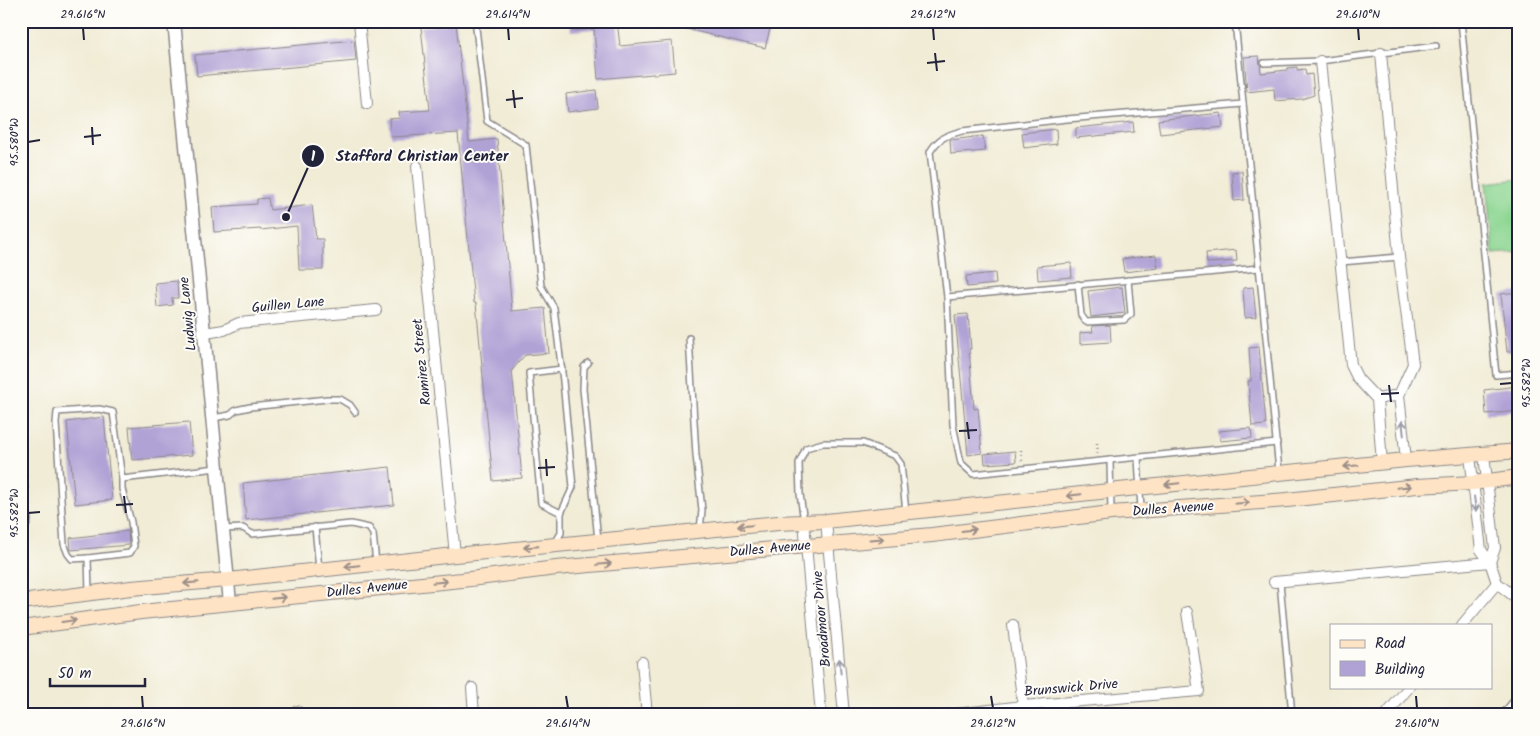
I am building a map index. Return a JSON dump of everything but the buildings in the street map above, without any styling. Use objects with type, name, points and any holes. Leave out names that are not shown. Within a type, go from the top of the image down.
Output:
[{"type":"main road","name":"Dulles Avenue","points":[[21,602],[89,593],[700,530],[826,521],[1406,460],[1519,451]]},
{"type":"main road","name":"Dulles Avenue","points":[[21,628],[92,618],[462,580],[556,568],[932,534],[1141,511],[1287,500],[1519,477]]},
{"type":"main road","points":[[554,545],[556,568]]},
{"type":"street","name":"Ludwig Lane","points":[[174,21],[230,603]]},
{"type":"street","points":[[359,21],[367,104]]},
{"type":"street","points":[[1381,53],[1399,257],[1413,364],[1399,395],[1406,460]]},
{"type":"street","points":[[1320,61],[1352,365],[1358,379],[1377,399],[1382,463]]},
{"type":"street","name":"Ramirez Street","points":[[417,166],[455,555]]},
{"type":"street","name":"Guillen Lane","points":[[204,333],[224,330],[239,323],[376,310]]},
{"type":"street","points":[[1377,399],[1399,395]]},
{"type":"street","points":[[1477,455],[1487,481],[1495,548],[1490,562]]},
{"type":"street","points":[[1477,455],[1473,483],[1481,550],[1490,562],[1497,582],[1519,600]]},
{"type":"street","name":"Broadmoor Drive","points":[[826,521],[844,715]]},
{"type":"street","name":"Broadmoor Drive","points":[[804,522],[821,715]]},
{"type":"street","points":[[1277,582],[1490,562]]},
{"type":"street","points":[[1463,624],[1497,582]]},
{"type":"street","name":"Brunswick Drive","points":[[947,715],[1024,706],[1199,692],[1187,612]]},
{"type":"street","points":[[1013,625],[1024,706]]},
{"type":"street","points":[[642,662],[648,715]]},
{"type":"street","points":[[472,688],[474,715]]},
{"type":"street","points":[[1386,715],[1408,688]]},
{"type":"lane","points":[[1235,21],[1279,473]]},
{"type":"lane","points":[[1479,21],[1461,22],[1496,375],[1519,373]]},
{"type":"lane","points":[[476,28],[487,121],[526,144],[541,286],[554,308],[562,369],[573,487],[561,513],[561,533],[554,545]]},
{"type":"lane","points":[[1264,63],[1320,61],[1436,46]]},
{"type":"lane","points":[[1243,104],[1067,118],[962,132],[945,136],[935,143],[930,152],[947,296],[953,425],[961,463],[973,474],[1277,444]]},
{"type":"lane","points":[[1341,262],[1399,257]]},
{"type":"lane","points":[[947,296],[1259,268]]},
{"type":"lane","points":[[1078,284],[1081,315],[1086,322],[1124,320],[1131,314],[1128,280]]},
{"type":"lane","points":[[689,338],[696,455],[702,510],[700,530]]},
{"type":"lane","points":[[588,363],[584,368],[583,389],[598,541]]},
{"type":"lane","points":[[561,513],[541,503],[529,373],[562,369]]},
{"type":"lane","points":[[213,418],[250,407],[327,399],[340,399],[350,405],[355,412]]},
{"type":"lane","points":[[99,409],[113,412],[122,479],[122,489],[131,522],[134,546],[132,551],[130,553],[72,559],[64,544],[56,423],[57,412],[99,409]]},
{"type":"lane","points":[[804,522],[799,463],[806,448],[823,442],[863,443],[895,456],[901,464],[906,512]]},
{"type":"lane","points":[[21,455],[28,521],[21,538]]},
{"type":"lane","points":[[1138,458],[1141,511]]},
{"type":"lane","points":[[1110,460],[1111,514]]},
{"type":"lane","points":[[122,479],[218,468]]},
{"type":"lane","points":[[223,529],[243,528],[252,534],[351,524],[369,528],[373,534],[376,563]]},
{"type":"lane","points":[[315,527],[319,570]]},
{"type":"lane","points":[[88,558],[89,593]]},
{"type":"lane","points":[[1277,582],[1292,715]]},
{"type":"lane","points":[[1502,715],[1519,694]]},
{"type":"green space","points":[[1519,179],[1519,252],[1493,254],[1486,183]]},
{"type":"place","name":"Stafford Christian Center","points":[[286,217]]}]
